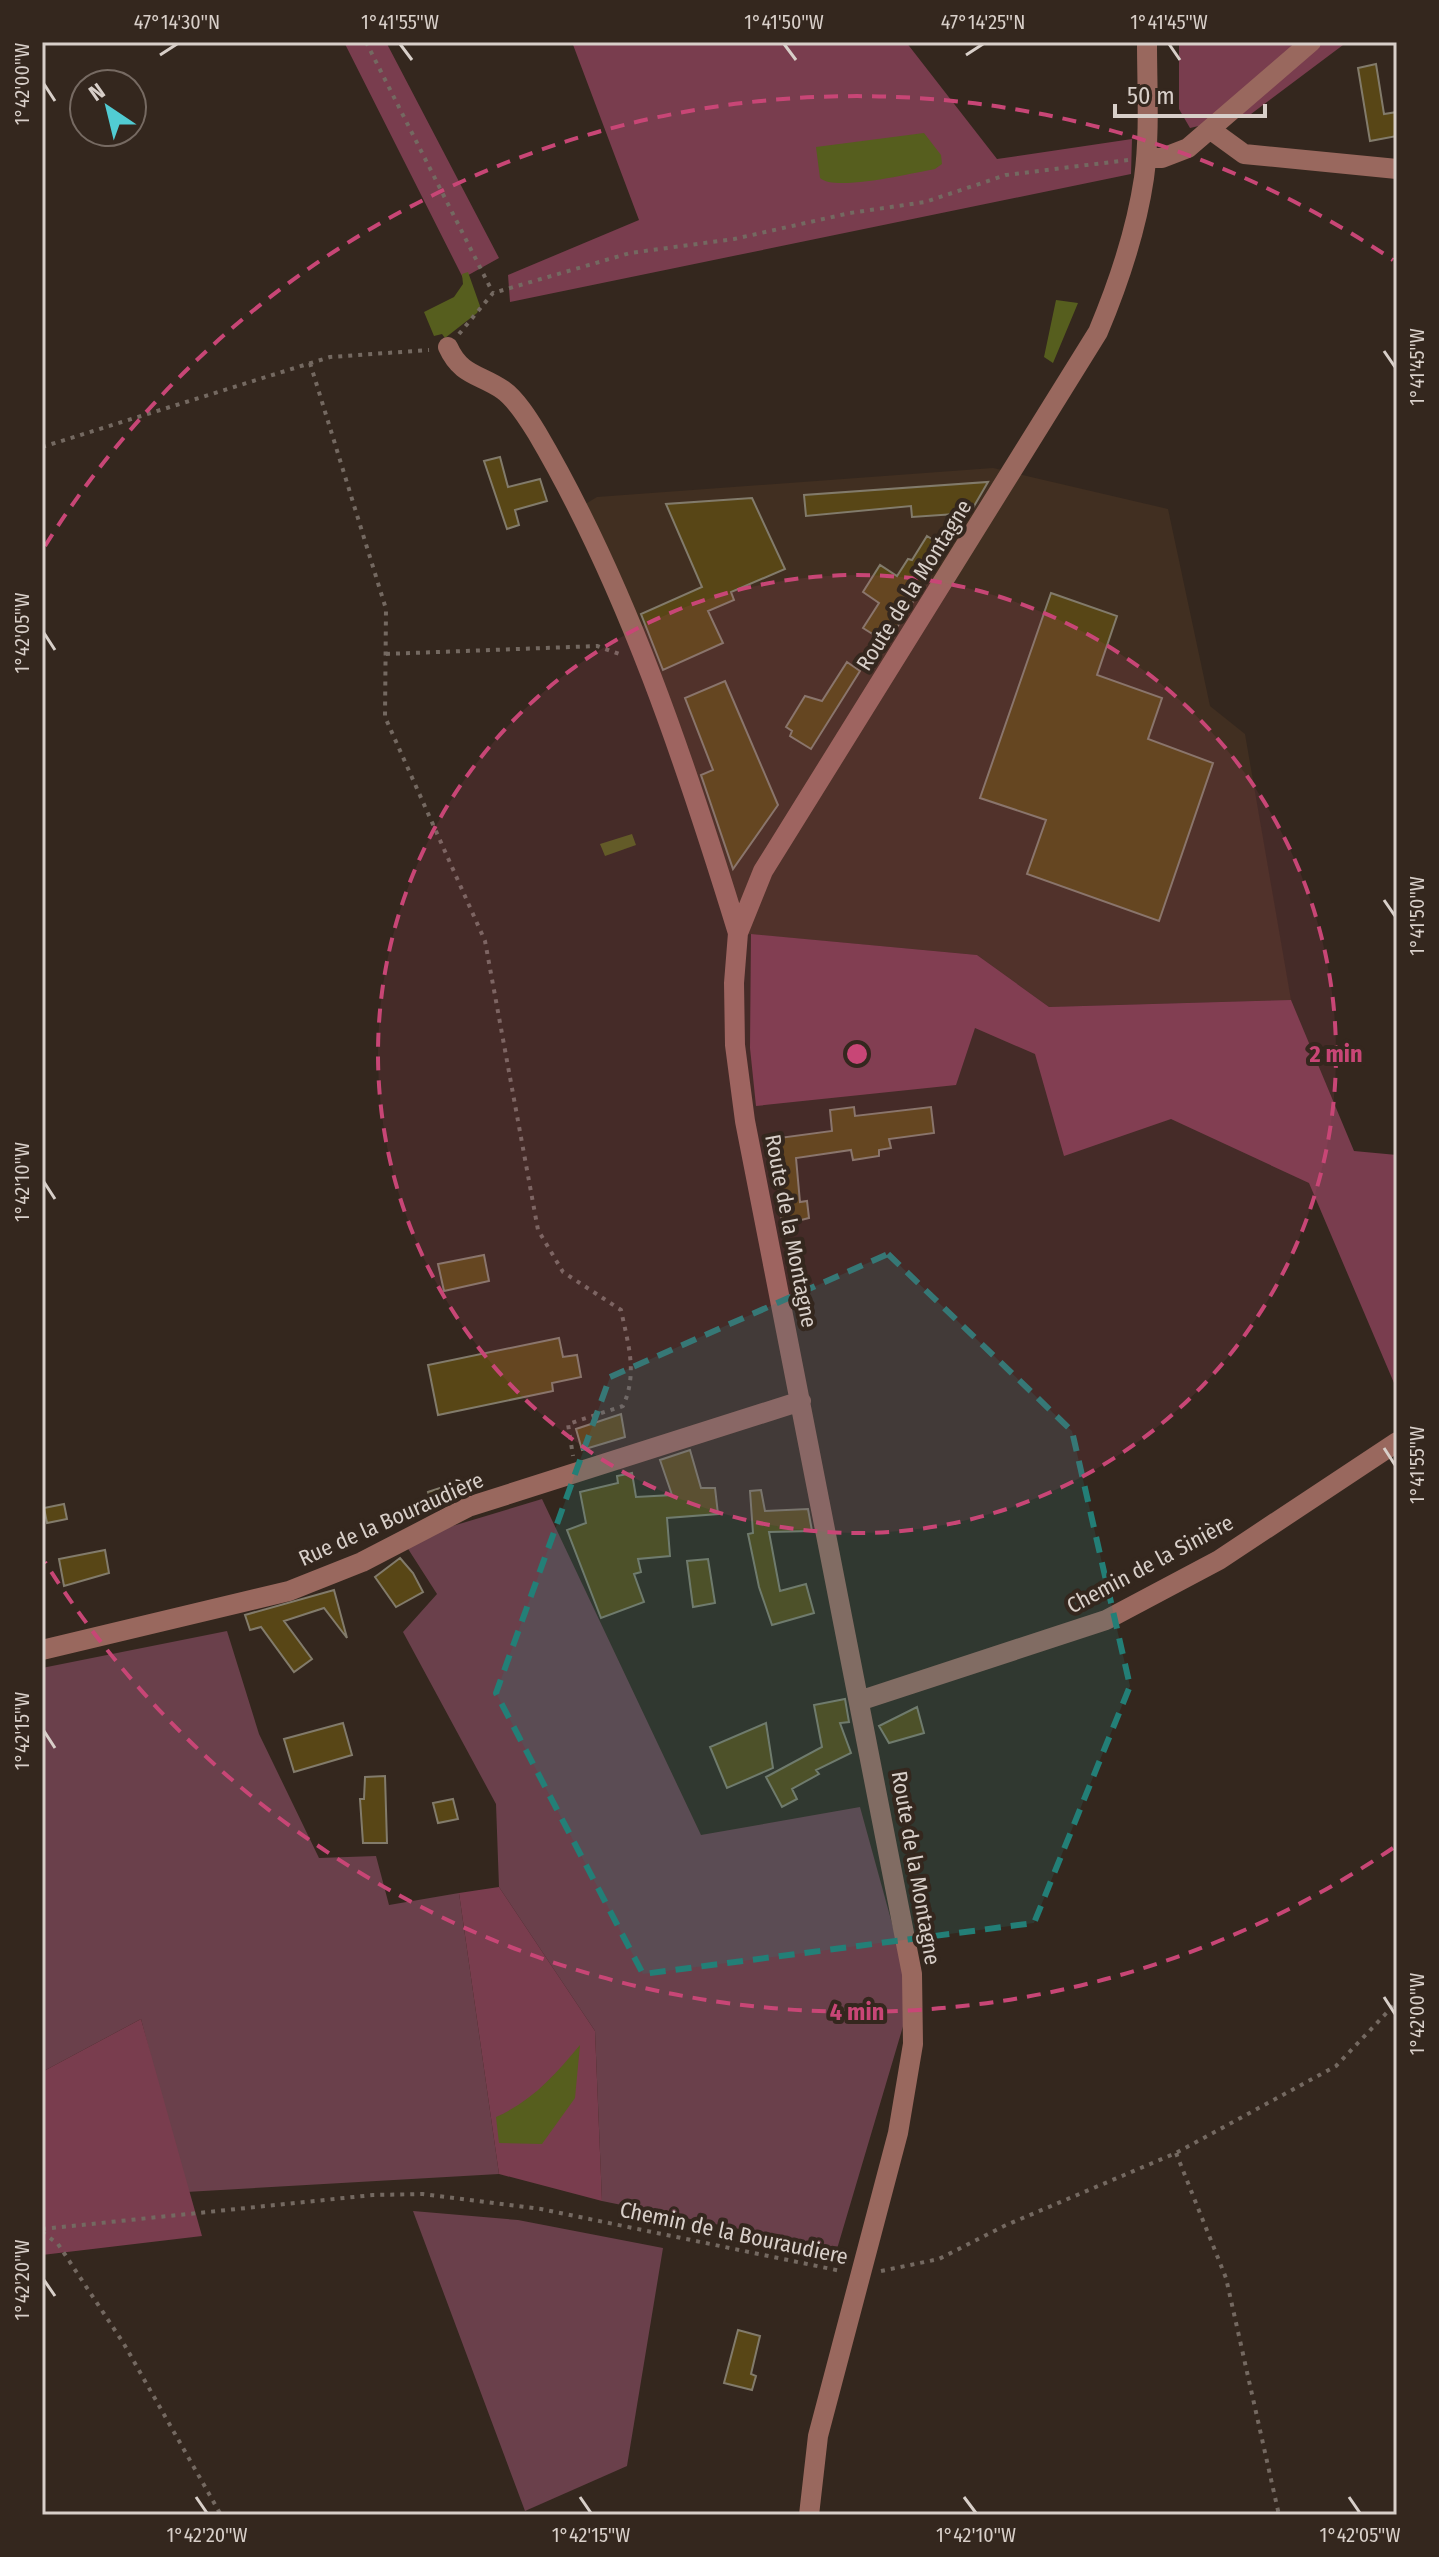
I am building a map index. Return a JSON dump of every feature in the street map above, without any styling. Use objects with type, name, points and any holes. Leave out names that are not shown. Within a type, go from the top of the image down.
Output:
[{"type":"street","name":"Route de la Montagne","points":[[809,2515],[818,2436],[898,2133],[913,2044],[912,1974],[745,1121],[735,1045],[738,933],[763,871],[1098,332],[1117,286],[1137,220],[1146,158],[1147,42]]},
{"type":"street","points":[[1146,158],[1162,158],[1188,148],[1311,42]]},
{"type":"street","points":[[1211,130],[1244,154],[1397,169]]},
{"type":"street","points":[[448,347],[456,365],[505,391],[536,431],[577,509],[647,664],[697,798],[738,933]]},
{"type":"street","name":"Rue de la Bouraudière","points":[[42,1650],[289,1591],[362,1562],[468,1507],[801,1401]]},
{"type":"street","name":"Chemin de la Sinière","points":[[859,1701],[1106,1620],[1219,1560],[1397,1442]]},
{"type":"path","points":[[366,42],[493,293]]},
{"type":"path","points":[[42,447],[330,357],[401,354],[448,347],[493,293],[630,253],[734,239],[850,213],[925,202],[1006,175],[1146,158]]},
{"type":"path","points":[[310,363],[386,609],[385,717],[485,941],[538,1230],[563,1272],[621,1310],[633,1386],[623,1406],[568,1424],[576,1472]]},
{"type":"path","points":[[386,654],[597,646],[647,664]]},
{"type":"path","name":"Chemin de la Bouraudiere","points":[[42,2230],[373,2195],[423,2194],[541,2209],[859,2276],[939,2259],[1004,2226],[1176,2153],[1336,2066],[1397,2002]]},
{"type":"path","points":[[1176,2153],[1226,2278],[1279,2515]]},
{"type":"path","points":[[42,2230],[58,2244],[124,2344],[221,2515]]},
{"type":"highlighted area","points":[[888,1254],[1072,1431],[1130,1686],[1034,1923],[643,1974],[496,1693],[610,1377]]},
{"type":"shaded area","points":[[344,42],[386,42],[499,258],[463,278]]},
{"type":"shaded area","points":[[572,42],[906,42],[997,159],[1132,139],[1131,174],[510,302],[508,275],[639,220]]},
{"type":"shaded area","points":[[1179,42],[1347,42],[1251,114],[1190,128],[1179,109]]},
{"type":"shaded area","points":[[924,133],[941,155],[942,164],[935,169],[857,182],[828,182],[820,178],[816,147]]},
{"type":"shaded area","points":[[468,272],[480,306],[477,313],[445,338],[442,334],[434,336],[424,312],[454,297],[463,284],[462,274]]},
{"type":"shaded area","points":[[1056,300],[1078,303],[1053,363],[1044,357]]},
{"type":"shaded area","points":[[993,468],[1168,509],[1210,706],[1245,734],[1291,1000],[1049,1007],[977,955],[738,933],[697,798],[577,509],[597,497]]},
{"type":"shaded area","points":[[632,834],[636,845],[605,856],[600,844]]},
{"type":"shaded area","points":[[751,934],[977,955],[1049,1007],[1291,1000],[1354,1151],[1397,1155],[1397,1390],[1309,1183],[1171,1119],[1064,1156],[1035,1054],[975,1028],[956,1085],[756,1106],[750,1048]]},
{"type":"shaded area","points":[[542,1499],[701,1835],[860,1807],[912,1996],[837,2249],[602,2201],[595,2031],[499,1887],[496,1804],[403,1632],[437,1594],[403,1541]]},
{"type":"shaded area","points":[[227,1631],[259,1734],[319,1858],[376,1856],[389,1905],[459,1893],[499,2174],[186,2192],[141,2019],[42,2072],[42,1668]]},
{"type":"shaded area","points":[[499,1887],[595,2031],[602,2201],[499,2174],[459,1893]]},
{"type":"shaded area","points":[[141,2019],[202,2236],[42,2255],[42,2072]]},
{"type":"shaded area","points":[[580,2045],[575,2098],[542,2144],[499,2143],[496,2117],[542,2087]]},
{"type":"shaded area","points":[[413,2211],[518,2220],[663,2248],[627,2466],[525,2511]]},
{"type":"building","points":[[1376,64],[1384,114],[1397,112],[1397,136],[1370,141],[1358,68]]},
{"type":"building","points":[[500,457],[508,487],[540,479],[547,501],[515,510],[519,525],[507,529],[484,461]]},
{"type":"building","points":[[988,482],[970,513],[912,517],[911,506],[806,516],[804,495]]},
{"type":"building","points":[[752,498],[785,569],[731,592],[734,600],[708,611],[723,643],[663,670],[641,614],[702,587],[666,504]]},
{"type":"building","points":[[927,536],[943,546],[928,570],[931,573],[887,643],[863,628],[879,603],[863,592],[880,565],[897,576]]},
{"type":"building","points":[[1051,593],[1117,616],[1097,675],[1162,698],[1148,739],[1213,763],[1159,921],[1027,874],[1046,820],[980,798]]},
{"type":"building","points":[[847,662],[860,671],[811,749],[790,736],[792,731],[786,727],[805,696],[822,701]]},
{"type":"building","points":[[725,681],[778,805],[733,869],[701,775],[713,770],[685,698]]},
{"type":"building","points":[[854,1107],[855,1116],[931,1107],[934,1133],[889,1139],[891,1148],[879,1150],[879,1156],[853,1160],[851,1150],[796,1158],[800,1202],[807,1201],[809,1218],[782,1225],[777,1179],[772,1180],[768,1157],[781,1154],[779,1138],[832,1131],[830,1110]]},
{"type":"building","points":[[484,1255],[489,1281],[444,1291],[438,1264]]},
{"type":"building","points":[[559,1338],[563,1357],[577,1355],[581,1377],[552,1383],[553,1391],[438,1415],[428,1365]]},
{"type":"building","points":[[621,1414],[625,1437],[582,1450],[576,1429]]},
{"type":"building","points":[[690,1450],[701,1488],[715,1488],[718,1514],[667,1518],[670,1556],[638,1559],[641,1572],[634,1574],[644,1602],[601,1618],[567,1530],[586,1523],[580,1492],[618,1483],[617,1476],[632,1473],[636,1497],[672,1495],[660,1460]]},
{"type":"building","points":[[443,1487],[447,1502],[432,1506],[428,1492]]},
{"type":"building","points":[[761,1490],[765,1511],[808,1509],[812,1531],[769,1532],[780,1591],[806,1584],[814,1613],[772,1625],[759,1587],[748,1534],[753,1533],[750,1491]]},
{"type":"building","points":[[64,1504],[67,1519],[47,1523],[44,1508]]},
{"type":"building","points":[[105,1550],[109,1573],[64,1586],[59,1559]]},
{"type":"building","points":[[400,1558],[423,1592],[396,1607],[375,1577]]},
{"type":"building","points":[[708,1559],[715,1603],[693,1607],[687,1561]]},
{"type":"building","points":[[334,1590],[347,1638],[324,1608],[284,1621],[312,1659],[294,1672],[261,1627],[250,1630],[245,1615]]},
{"type":"building","points":[[845,1699],[849,1722],[840,1723],[851,1753],[816,1770],[819,1774],[792,1789],[797,1799],[782,1807],[766,1777],[822,1747],[814,1705]]},
{"type":"building","points":[[917,1707],[924,1733],[889,1743],[879,1726]]},
{"type":"building","points":[[343,1723],[352,1755],[294,1772],[284,1739]]},
{"type":"building","points":[[766,1723],[773,1768],[727,1788],[710,1747]]},
{"type":"building","points":[[385,1776],[387,1843],[363,1843],[360,1799],[364,1799],[365,1777]]},
{"type":"building","points":[[453,1799],[458,1819],[438,1823],[433,1803]]},
{"type":"building","points":[[738,2330],[760,2336],[751,2374],[756,2376],[752,2390],[724,2383]]}]
